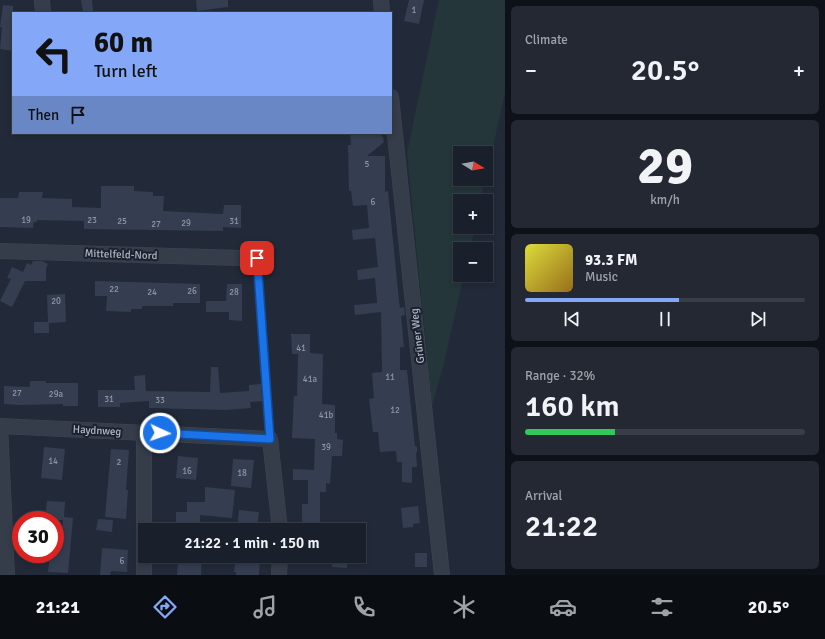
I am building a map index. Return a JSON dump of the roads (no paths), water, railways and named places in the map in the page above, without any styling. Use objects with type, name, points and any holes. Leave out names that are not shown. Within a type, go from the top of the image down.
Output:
[{"type":"street","points":[[42,0],[43,12]]},
{"type":"street","points":[[381,0],[382,12]]},
{"type":"street","name":"Grüner Weg","points":[[392,106],[442,575]]},
{"type":"street","name":"Mittelfeld-Nord","points":[[0,251],[250,258]]},
{"type":"street","points":[[0,426],[3,559],[7,575]]},
{"type":"street","name":"Haydnweg","points":[[0,426],[270,439]]},
{"type":"street","points":[[144,432],[144,575]]},
{"type":"street","points":[[270,439],[279,523]]},
{"type":"street","points":[[279,575],[280,563]]},
{"type":"lane","points":[[250,258],[270,439]]}]
